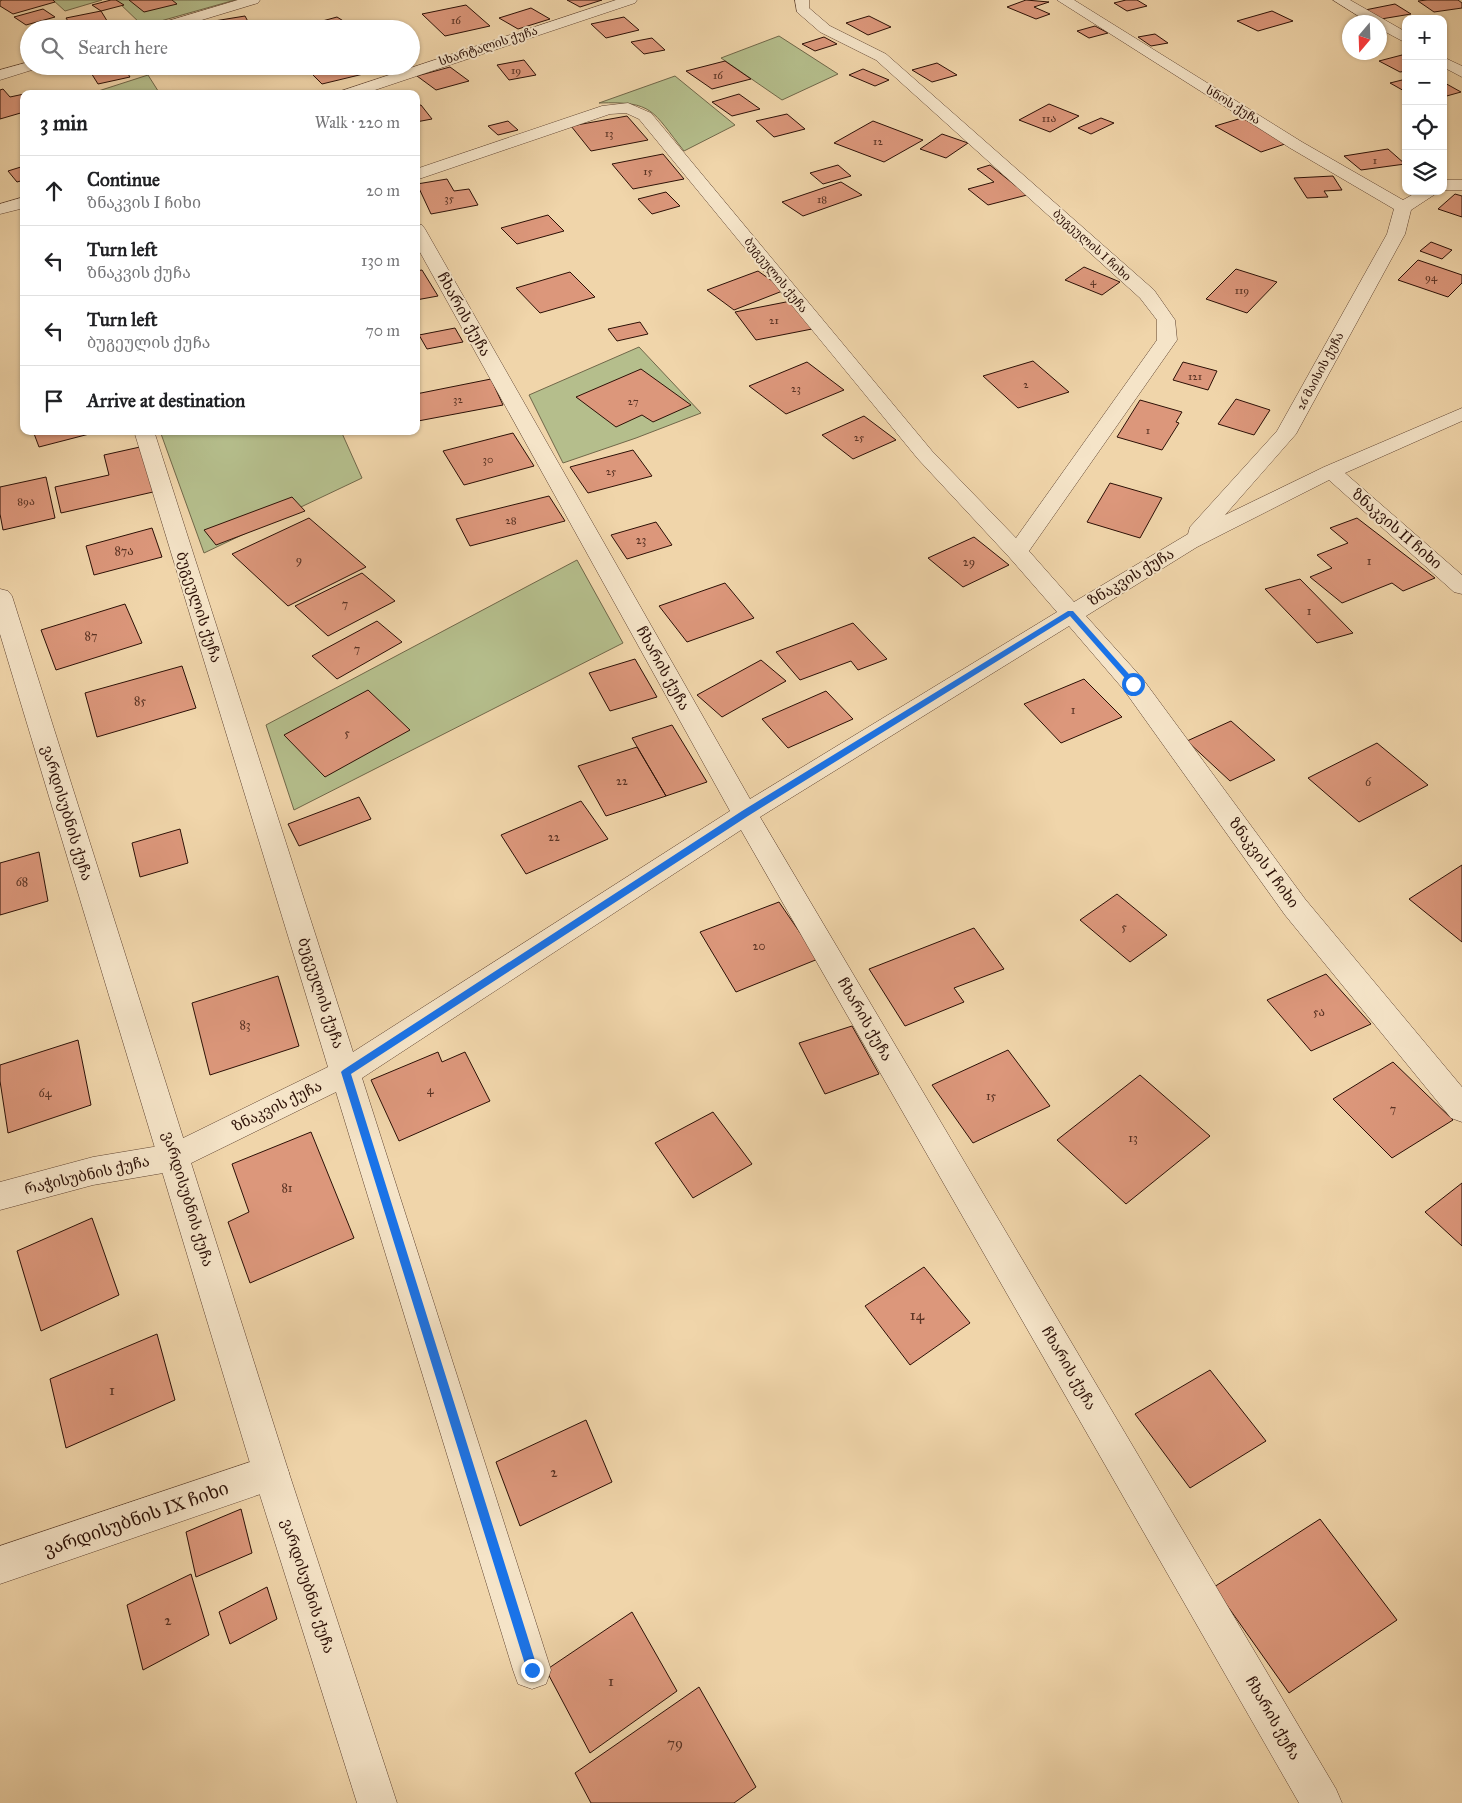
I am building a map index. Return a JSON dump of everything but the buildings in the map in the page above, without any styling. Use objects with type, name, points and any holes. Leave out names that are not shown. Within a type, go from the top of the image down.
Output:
[{"type":"street","points":[[186,20],[253,0]]},
{"type":"street","name":"სხარტალის ქუჩა","points":[[420,70],[630,0]]},
{"type":"street","name":"ბუგეულის I ჩიხი","points":[[802,0],[802,10],[825,29],[881,57],[1147,294],[1166,320],[1167,340],[1017,552]]},
{"type":"street","name":"სნოს ქუჩა","points":[[1064,0],[1296,145],[1403,206]]},
{"type":"street","points":[[1340,0],[1365,15]]},
{"type":"street","points":[[1387,28],[1402,37]]},
{"type":"street","points":[[1447,63],[1462,72]]},
{"type":"street","points":[[0,75],[20,69]]},
{"type":"street","name":"სხარტალის ქუჩა","points":[[359,90],[404,75]]},
{"type":"street","name":"ბუგეულის ქუჩა","points":[[420,174],[608,110],[628,108],[645,116],[925,455],[1017,552],[1070,613]]},
{"type":"street","points":[[1447,185],[1462,185]]},
{"type":"street","points":[[1403,206],[1424,195]]},
{"type":"street","points":[[0,209],[20,203]]},
{"type":"street","name":"26 მაისის ქუჩა","points":[[1189,542],[1286,434],[1396,234],[1403,206]]},
{"type":"street","name":"ჩხარის ქუჩა","points":[[420,236],[745,814],[1322,1803]]},
{"type":"street","name":"ზნაკვის ქუჩა","points":[[175,1157],[346,1072],[745,814],[1070,613],[1189,542],[1331,471],[1462,414]]},
{"type":"street","name":"ბუგეულის ქუჩა","points":[[145,435],[532,1670]]},
{"type":"street","name":"ზნაკვის II ჩიხი","points":[[1331,471],[1462,587]]},
{"type":"street","name":"ვარდისუბნის ქუჩა","points":[[1,603],[272,1473],[377,1803]]},
{"type":"street","name":"ზნაკვის I ჩიხი","points":[[1070,613],[1133,684],[1295,907],[1462,1109]]},
{"type":"street","name":"რაჭისუბნის ქუჩა","points":[[0,1196],[93,1171],[175,1157]]},
{"type":"street","name":"ვარდისუბნის IX ჩიხი","points":[[0,1565],[272,1473]]},
{"type":"green space","points":[[53,0],[102,0],[65,11]]},
{"type":"green space","points":[[116,0],[235,0],[164,20],[137,20]]},
{"type":"green space","points":[[779,36],[838,74],[782,100],[721,58]]},
{"type":"green space","points":[[148,75],[157,90],[101,90]]},
{"type":"green space","points":[[675,76],[735,125],[684,151],[665,126],[650,111],[631,104],[599,103]]},
{"type":"green space","points":[[639,347],[701,413],[563,463],[529,395]]},
{"type":"green space","points":[[161,435],[343,435],[362,478],[204,553]]},
{"type":"green space","points":[[577,560],[623,643],[294,810],[266,725]]},
{"type":"route","points":[[532,1670],[346,1072],[479,988],[745,814],[1070,613],[1133,684]]}]
